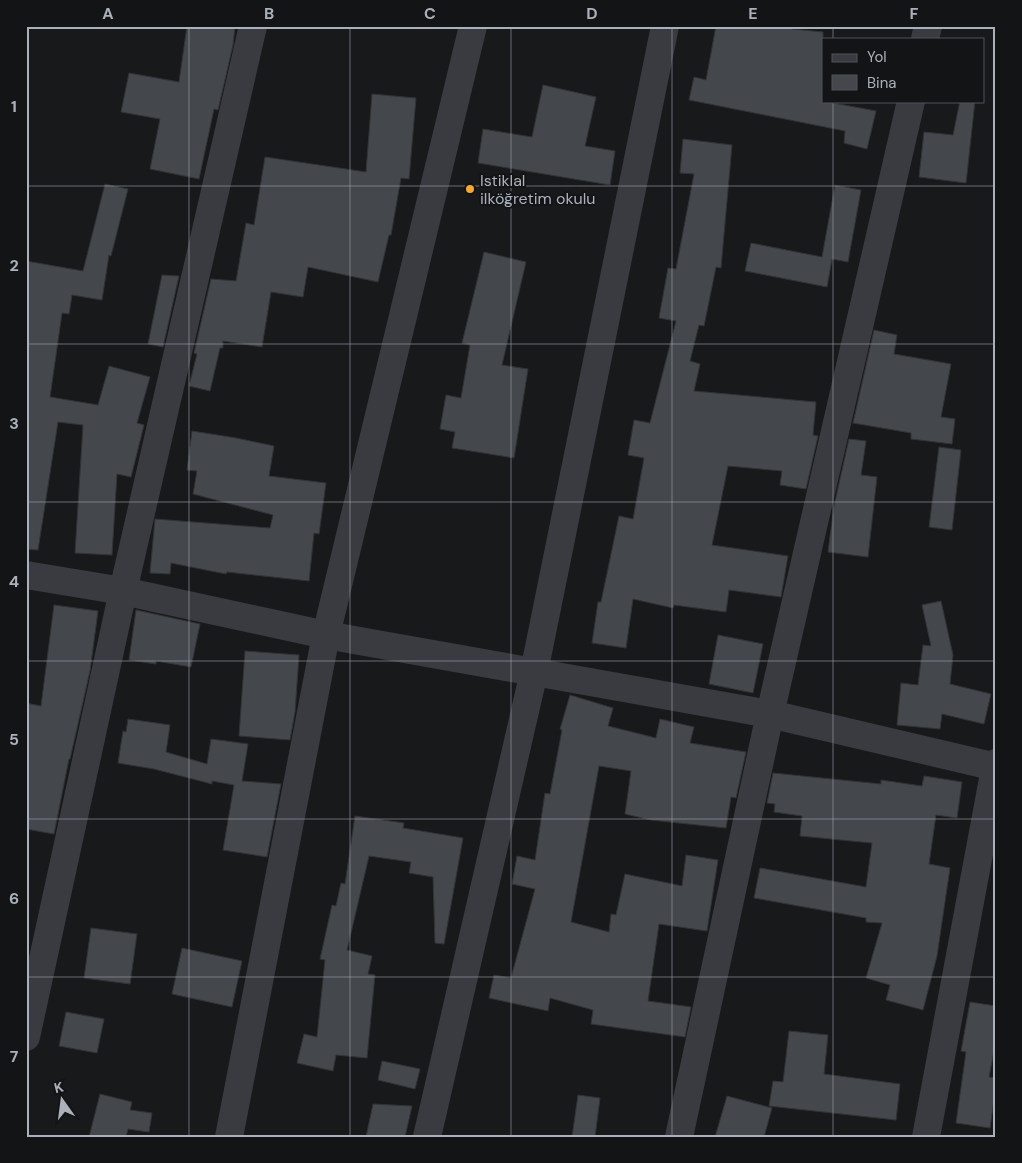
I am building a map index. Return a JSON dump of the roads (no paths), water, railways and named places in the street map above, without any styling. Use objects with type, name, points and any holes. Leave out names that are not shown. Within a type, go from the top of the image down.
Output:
[{"type":"street","points":[[26,1037],[123,591],[253,26]]},
{"type":"street","points":[[229,1137],[326,635],[473,26]]},
{"type":"street","points":[[427,1137],[534,672],[665,26]]},
{"type":"street","points":[[679,1137],[770,714],[911,102]]},
{"type":"street","points":[[26,575],[123,591],[326,635],[770,714],[995,766],[926,1137]]},
{"type":"place","name":"Istiklal ilköğretim okulu","points":[[470,189]]}]
